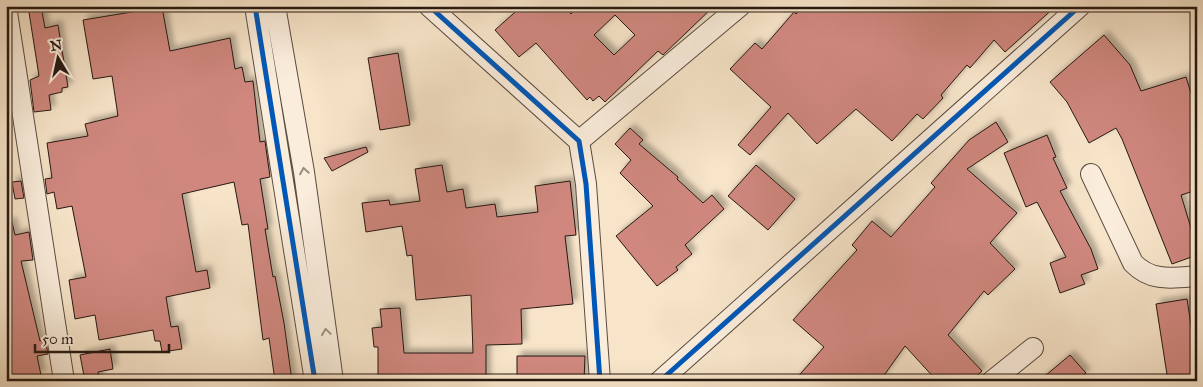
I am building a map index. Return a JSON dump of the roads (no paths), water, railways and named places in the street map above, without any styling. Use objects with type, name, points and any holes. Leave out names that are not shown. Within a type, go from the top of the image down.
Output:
[{"type":"street","points":[[6,6],[64,381]]},
{"type":"street","points":[[255,6],[315,381]]},
{"type":"street","points":[[275,6],[304,172],[333,381]]},
{"type":"street","points":[[429,6],[579,141],[586,184],[600,381]]},
{"type":"street","points":[[579,141],[740,6]]},
{"type":"street","points":[[660,381],[1080,6]]},
{"type":"street","points":[[1091,174],[1133,263],[1142,272],[1154,277],[1197,276]]},
{"type":"street","points":[[297,270],[317,267]]},
{"type":"street","points":[[992,381],[1033,348]]}]
